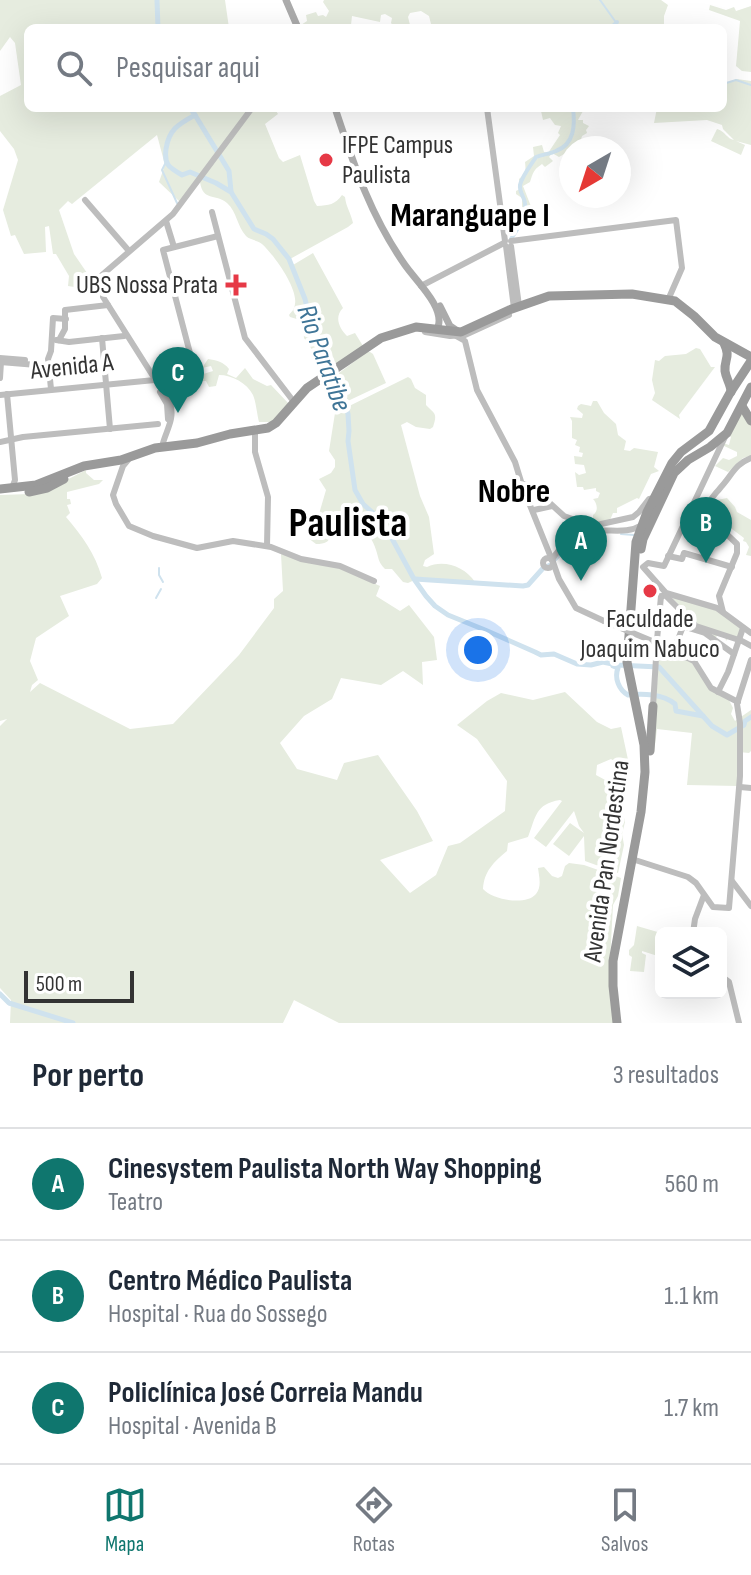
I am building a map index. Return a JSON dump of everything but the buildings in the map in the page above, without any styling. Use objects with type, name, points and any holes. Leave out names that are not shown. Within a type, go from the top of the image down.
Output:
[{"type":"highway","points":[[0,491],[17,485],[44,485],[84,466],[121,460],[152,450],[184,446],[230,434],[268,431],[299,401],[307,388],[384,338],[416,327],[464,333],[517,308],[544,300],[630,296],[667,300],[749,358]]},
{"type":"highway","points":[[405,330],[460,334],[517,308]]},
{"type":"highway","points":[[714,336],[738,347],[749,358]]},
{"type":"highway","points":[[724,343],[728,356],[725,371],[731,392]]},
{"type":"highway","points":[[742,375],[729,377],[727,371],[732,355],[749,358]]},
{"type":"highway","name":"Avenida Pan Nordestina","points":[[648,772],[631,665],[633,566],[638,530],[672,463],[681,452],[707,433],[749,358]]},
{"type":"highway","points":[[631,665],[643,539],[674,473],[688,460],[714,449],[744,414],[751,387]]},
{"type":"highway","points":[[255,433],[273,425],[299,401]]},
{"type":"highway","points":[[0,491],[44,485],[87,468],[118,467],[152,450],[180,452],[184,446]]},
{"type":"highway","points":[[637,699],[649,713],[653,699]]},
{"type":"highway","name":"Avenida Pan Nordestina","points":[[620,1023],[620,941],[648,805],[650,751],[637,699]]},
{"type":"highway","points":[[650,751],[653,699]]},
{"type":"main road","points":[[286,0],[296,24]]},
{"type":"main road","points":[[167,447],[163,441],[172,421],[168,398],[124,336],[102,295],[103,291],[95,281],[166,221],[249,112]]},
{"type":"main road","points":[[336,112],[372,211],[437,311],[440,322],[436,331],[464,333]]},
{"type":"main road","points":[[488,112],[517,308]]},
{"type":"main road","points":[[85,200],[129,251]]},
{"type":"main road","points":[[212,212],[248,344],[299,401]]},
{"type":"main road","points":[[422,288],[508,243],[676,220],[682,268],[667,300]]},
{"type":"main road","points":[[166,221],[174,247],[218,236]]},
{"type":"main road","name":"Avenida A","points":[[2,394],[195,375],[163,250],[174,247]]},
{"type":"main road","points":[[422,288],[439,304],[450,326],[464,333]]},
{"type":"main road","points":[[51,389],[48,362],[65,329],[66,310],[107,305]]},
{"type":"main road","points":[[107,305],[167,404],[165,428],[152,450]]},
{"type":"main road","points":[[58,340],[53,318],[66,319]]},
{"type":"main road","points":[[464,333],[477,390],[515,462],[550,560],[576,608],[689,658],[710,686],[736,704]]},
{"type":"main road","points":[[58,340],[69,342],[124,336]]},
{"type":"main road","points":[[102,338],[110,429]]},
{"type":"main road","points":[[1,360],[48,362]]},
{"type":"main road","points":[[1,360],[38,365],[48,362]]},
{"type":"main road","points":[[0,378],[1,360]]},
{"type":"main road","points":[[2,394],[17,485]]},
{"type":"main road","points":[[0,442],[158,424]]},
{"type":"main road","points":[[255,433],[255,452],[268,497],[267,546]]},
{"type":"main road","points":[[714,449],[664,566],[648,563],[643,567],[686,618],[734,654]]},
{"type":"main road","points":[[719,609],[719,596],[737,553],[736,542],[712,518],[709,504],[735,466],[751,458]]},
{"type":"main road","points":[[118,467],[113,495],[129,526],[197,548],[233,541],[267,546],[303,560],[340,566],[374,581]]},
{"type":"main road","points":[[522,484],[530,485],[564,516],[592,526],[629,519],[639,513],[648,499],[655,498]]},
{"type":"main road","points":[[700,487],[712,496]]},
{"type":"main road","points":[[533,511],[552,506]]},
{"type":"main road","points":[[550,560],[573,539],[587,532],[601,529],[638,530]]},
{"type":"main road","points":[[668,556],[704,559],[732,567]]},
{"type":"main road","points":[[665,596],[719,609],[751,633]]},
{"type":"main road","points":[[653,699],[655,641],[665,596]]},
{"type":"main road","points":[[670,648],[675,647],[686,618]]},
{"type":"main road","points":[[659,619],[751,646]]},
{"type":"main road","points":[[718,692],[743,628]]},
{"type":"main road","points":[[635,860],[687,877],[696,883],[713,907],[729,908],[740,786],[740,726],[736,704],[751,660]]},
{"type":"main road","points":[[740,786],[751,788]]},
{"type":"main road","points":[[732,881],[751,906]]},
{"type":"main road","points":[[694,927],[704,895]]},
{"type":"main road","points":[[727,980],[739,1023]]},
{"type":"shaded area","points":[[0,0],[225,0],[228,24],[24,24],[24,112],[248,112],[180,202],[159,182],[165,165],[157,135],[72,204],[68,201],[59,210],[74,254],[98,289],[68,286],[69,276],[56,254],[53,254],[49,226],[45,227],[46,252],[24,254],[15,235],[11,236],[3,210],[18,160],[14,149],[0,131],[0,96],[21,85],[15,43],[10,37],[0,51]]},
{"type":"shaded area","points":[[661,0],[668,5],[664,24],[431,24],[429,16],[421,11],[410,13],[410,24],[392,24],[392,18],[385,14],[381,15],[380,22],[352,16],[351,24],[302,24],[307,21],[306,15],[316,12],[318,16],[326,17],[329,11],[323,2]]},
{"type":"shaded area","points":[[710,5],[726,10],[734,7],[736,11],[751,6],[751,72],[742,71],[736,66],[740,21],[709,10]]},
{"type":"shaded area","points":[[737,79],[751,81],[751,145],[736,141],[745,145],[741,155],[711,141],[717,129],[734,140],[722,125],[707,120],[654,123],[656,112],[727,112],[727,83]]},
{"type":"shaded area","points":[[251,112],[277,112],[265,124],[279,158],[283,162],[300,155],[317,206],[331,204],[342,195],[353,223],[290,259],[293,265],[313,253],[343,308],[338,319],[342,330],[347,336],[355,333],[363,346],[329,370],[325,368],[304,338],[303,324],[289,315],[294,308],[295,297],[279,264],[262,244],[246,236],[227,203],[207,195],[200,182]]},
{"type":"shaded area","points":[[541,112],[582,112],[578,120],[589,126],[587,133],[582,136],[559,136],[561,126],[555,125],[550,118],[543,120]]},
{"type":"shaded area","points":[[559,136],[559,157],[552,153],[549,157],[553,161],[537,168],[530,182],[523,186],[532,209],[526,215],[517,215],[522,210],[522,198],[516,191],[520,189],[519,179],[525,172],[525,162],[534,156],[533,147],[542,145],[544,152],[548,153]]},
{"type":"shaded area","points":[[700,349],[711,367],[715,367],[679,415],[680,419],[652,400],[655,393],[652,380],[655,360],[686,354]]},
{"type":"shaded area","points":[[367,352],[373,354],[386,383],[335,407],[340,397],[331,379]]},
{"type":"shaded area","points":[[208,359],[225,365],[229,369],[227,374],[236,378],[245,368],[253,379],[271,385],[289,404],[272,422],[259,422],[253,395],[239,380],[219,375],[216,386],[209,387],[206,381],[199,381],[200,375],[213,371],[211,366],[202,368]]},
{"type":"shaded area","points":[[408,377],[415,388],[426,395],[426,405],[435,416],[430,429],[407,422],[401,425],[420,496],[429,517],[434,554],[425,560],[423,566],[454,566],[466,572],[475,582],[421,577],[403,582],[392,569],[385,569],[381,564],[371,540],[360,525],[337,527],[322,544],[308,538],[308,532],[319,533],[324,520],[319,514],[326,490],[319,479],[335,467],[335,460],[329,451],[335,413]]},
{"type":"shaded area","points":[[593,401],[597,401],[616,424],[618,435],[626,441],[624,450],[634,448],[658,452],[654,467],[659,471],[651,474],[639,499],[617,508],[617,513],[613,513],[610,520],[593,524],[597,507],[593,499],[598,498],[600,493],[596,488],[584,490],[577,487],[575,472],[579,475],[586,473],[584,465],[575,464],[574,456],[582,457],[583,453],[575,445],[577,440],[572,438],[570,417],[582,418],[578,406],[591,406]]},
{"type":"shaded area","points":[[744,413],[751,424],[751,456],[743,458],[728,472],[715,466],[723,458],[729,460],[737,456],[737,452],[722,445],[729,445],[731,437],[728,435],[739,415]]},
{"type":"shaded area","points":[[86,470],[94,480],[103,480],[99,484],[67,492],[71,504],[67,505],[70,513],[66,517],[87,545],[102,578],[97,584],[60,596],[69,616],[36,638],[30,661],[38,680],[30,692],[40,683],[130,729],[173,724],[239,655],[274,608],[274,599],[283,591],[281,554],[340,568],[380,586],[376,596],[400,611],[409,605],[434,637],[437,660],[422,662],[423,685],[403,671],[381,685],[341,678],[332,699],[304,716],[280,743],[297,769],[337,780],[344,763],[378,755],[417,811],[433,841],[380,860],[410,893],[436,875],[448,846],[460,843],[505,811],[507,781],[477,739],[457,725],[487,701],[501,693],[533,700],[565,692],[597,722],[611,729],[621,727],[630,769],[611,759],[597,765],[596,775],[620,788],[624,794],[624,845],[618,873],[585,861],[584,836],[569,856],[553,844],[570,823],[584,833],[574,811],[546,847],[534,838],[560,800],[541,808],[528,837],[508,843],[507,851],[488,872],[483,889],[502,899],[525,900],[538,891],[538,868],[544,867],[558,878],[569,863],[621,878],[613,905],[609,979],[614,1023],[339,1023],[294,1000],[283,1023],[10,1023],[11,1000],[0,988],[0,726],[7,719],[0,721],[0,495],[45,491]]},
{"type":"shaded area","points":[[727,498],[737,512],[751,520],[751,556],[746,555],[749,547],[744,538],[728,522],[725,524],[712,513],[717,500]]},
{"type":"shaded area","points":[[669,595],[715,608],[743,628],[739,640],[729,637],[726,641],[725,636],[715,638],[708,634]]},
{"type":"shaded area","points":[[660,644],[689,659],[702,677],[729,700],[735,721],[751,710],[751,751],[739,752],[738,786],[687,785],[692,733],[657,729],[654,753],[652,750]]},
{"type":"shaded area","points":[[637,926],[655,931],[655,955],[642,951],[646,955],[644,972],[630,971],[632,957],[629,950],[634,945]]},
{"type":"waterway","name":"Rio Paratibe","points":[[157,0],[158,24]]},
{"type":"waterway","points":[[600,0],[617,24]]},
{"type":"waterway","points":[[727,83],[736,80],[751,85]]},
{"type":"waterway","name":"Rio Paratibe","points":[[193,112],[195,115],[172,132],[167,142],[166,162],[182,175],[190,172],[231,192],[254,229],[273,239],[289,259],[305,299],[313,333],[344,398],[355,490],[363,504],[383,522],[414,579],[435,606],[448,615],[541,655],[554,654],[577,664],[603,662],[659,667],[712,726],[727,735],[751,717]]},
{"type":"waterway","points":[[511,239],[524,212],[525,203],[520,187],[523,178],[536,157],[567,144],[574,127],[573,112]]},
{"type":"waterway","name":"Rio Paratibe","points":[[195,115],[229,171],[231,191]]},
{"type":"waterway","points":[[166,162],[162,170],[177,203]]},
{"type":"waterway","points":[[621,534],[634,535]]},
{"type":"waterway","points":[[545,566],[555,561],[570,545]]},
{"type":"waterway","name":"Rio Paratibe","points":[[415,579],[523,586],[528,585],[545,566]]},
{"type":"waterway","points":[[159,568],[163,582]]},
{"type":"waterway","points":[[156,598],[161,589]]},
{"type":"waterway","points":[[613,666],[618,668],[617,680],[628,695],[659,696],[675,704],[676,711],[703,716]]},
{"type":"waterway","points":[[0,994],[9,1003],[73,1023]]},
{"type":"place","name":"IFPE Campus Paulista","points":[[326,160]]},
{"type":"place","name":"UBS Nossa Prata","points":[[236,285]]},
{"type":"place","name":"Policlínica José Correia Mandu","points":[[178,413]]},
{"type":"place","name":"Centro Médico Paulista","points":[[706,563]]},
{"type":"place","name":"Cinesystem Paulista North Way Shopping","points":[[581,581]]},
{"type":"place","name":"Faculdade Joaquim Nabuco","points":[[650,591]]},
{"type":"district","name":"Maranguape I","points":[[470,215]]},
{"type":"district","name":"Nobre","points":[[514,491]]},
{"type":"district","name":"Paulista","points":[[348,523]]}]
